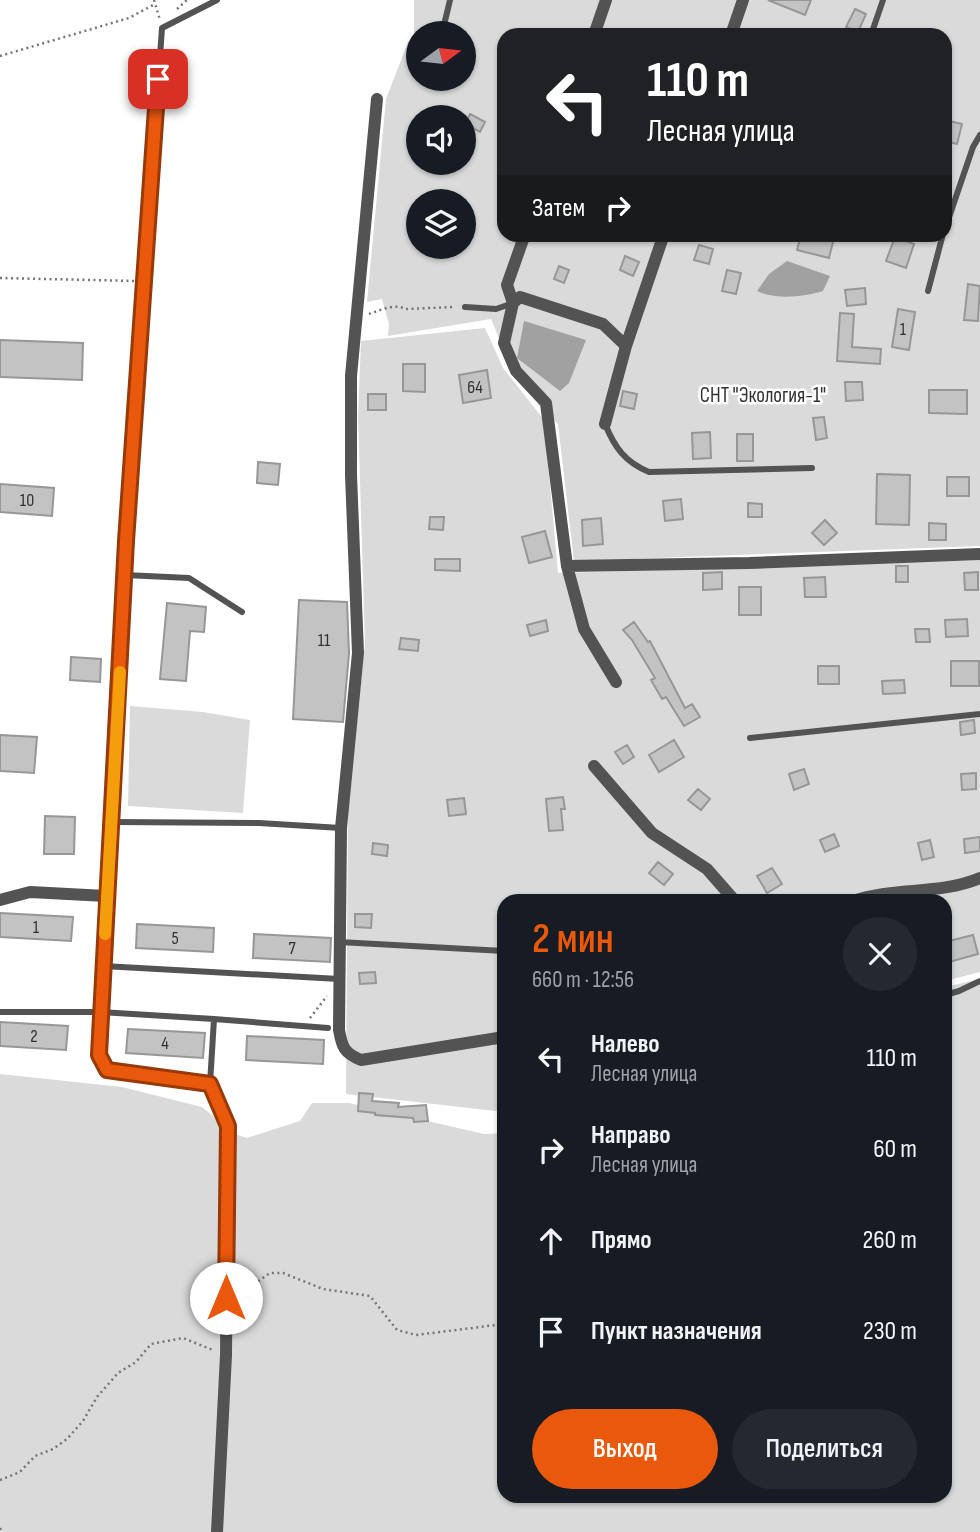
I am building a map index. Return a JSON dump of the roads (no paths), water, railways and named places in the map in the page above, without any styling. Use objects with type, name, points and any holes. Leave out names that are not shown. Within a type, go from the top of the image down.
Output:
[{"type":"street","points":[[596,28],[606,0]]},
{"type":"street","points":[[733,28],[743,0]]},
{"type":"street","points":[[377,99],[351,376],[351,475],[358,653],[341,828],[340,979],[334,1029],[348,1055],[361,1060],[497,1038]]},
{"type":"street","points":[[522,242],[508,285],[513,303],[503,343],[516,372],[546,403],[567,566],[584,629],[616,682]]},
{"type":"street","points":[[605,424],[626,345],[661,242]]},
{"type":"street","points":[[513,303],[520,297],[603,324],[626,345]]},
{"type":"street","points":[[126,541],[125,691],[111,821],[99,1055],[107,1070],[210,1084],[228,1126],[226,1355],[217,1532]]},
{"type":"street","points":[[567,566],[749,563],[980,554]]},
{"type":"street","points":[[594,766],[652,833],[706,869],[729,894]]},
{"type":"street","points":[[891,894],[962,886],[980,878]]},
{"type":"street","points":[[0,900],[30,892],[106,895]]},
{"type":"lane","points":[[126,541],[162,28],[217,0]]},
{"type":"lane","points":[[445,21],[450,0]]},
{"type":"lane","points":[[873,28],[883,0]]},
{"type":"lane","points":[[952,208],[973,147],[980,135]]},
{"type":"lane","points":[[928,291],[941,242]]},
{"type":"lane","points":[[465,307],[496,309],[513,303]]},
{"type":"lane","points":[[605,424],[611,440],[631,464],[649,472],[812,468]]},
{"type":"lane","points":[[125,575],[189,578],[242,612]]},
{"type":"lane","points":[[750,738],[980,715]]},
{"type":"lane","points":[[111,821],[259,823],[341,828]]},
{"type":"lane","points":[[339,942],[497,951]]},
{"type":"lane","points":[[103,966],[340,979]]},
{"type":"lane","points":[[952,993],[980,981]]},
{"type":"lane","points":[[0,1012],[100,1012],[334,1029]]},
{"type":"lane","points":[[210,1084],[214,1019]]},
{"type":"park label","name":"СНТ \"Экология-1\"","points":[[763,395]]}]
